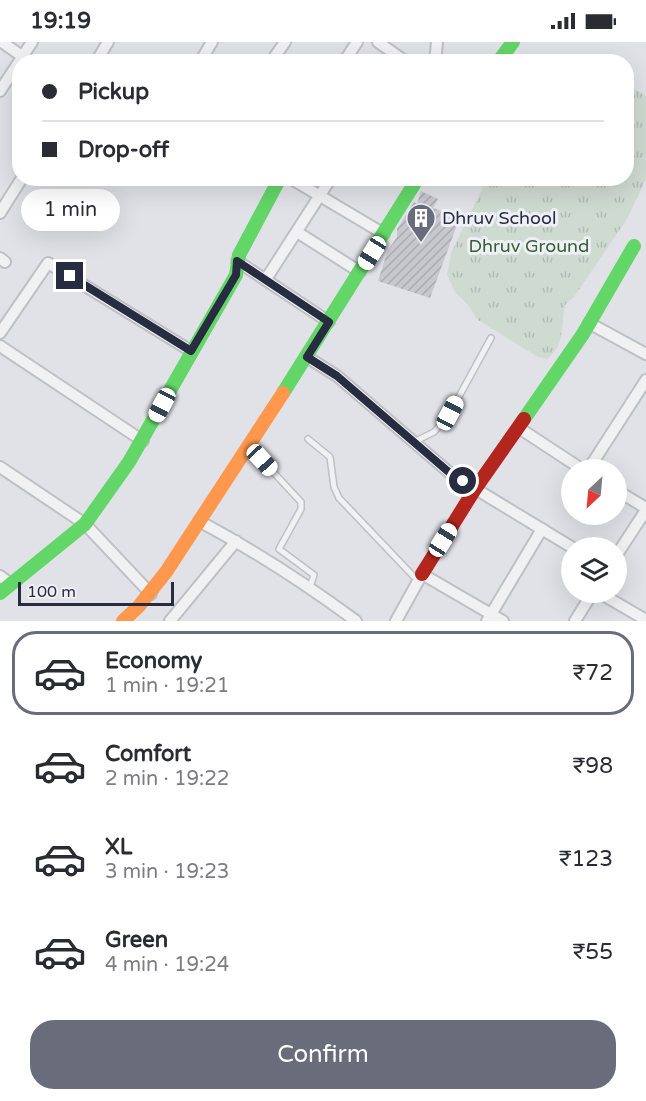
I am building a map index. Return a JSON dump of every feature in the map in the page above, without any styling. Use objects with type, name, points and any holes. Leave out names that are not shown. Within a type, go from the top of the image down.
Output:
[{"type":"street","points":[[2,42],[19,54]]},
{"type":"street","points":[[382,43],[396,54]]},
{"type":"street","points":[[0,91],[12,76]]},
{"type":"street","points":[[0,213],[17,186]]},
{"type":"street","points":[[0,593],[6,580],[85,524],[143,441],[191,351],[236,275],[238,255],[276,186]]},
{"type":"street","points":[[304,186],[384,234]]},
{"type":"street","points":[[266,279],[326,186]]},
{"type":"street","points":[[130,619],[151,594],[249,446],[413,186]]},
{"type":"street","points":[[297,232],[360,272]]},
{"type":"street","points":[[396,621],[420,577],[475,489],[589,323],[634,246]]},
{"type":"street","points":[[237,261],[329,322]]},
{"type":"street","points":[[0,333],[48,263],[191,351]]},
{"type":"street","points":[[589,323],[646,354]]},
{"type":"street","points":[[0,346],[143,441]]},
{"type":"street","points":[[307,357],[337,376],[451,474],[561,541]]},
{"type":"street","points":[[595,459],[646,380]]},
{"type":"street","points":[[519,428],[566,459]]},
{"type":"street","points":[[0,467],[85,524],[151,594]]},
{"type":"street","points":[[627,497],[646,509],[627,538]]},
{"type":"street","points":[[199,521],[310,587],[356,621]]},
{"type":"street","points":[[489,617],[542,529]]},
{"type":"street","points":[[170,621],[236,541]]},
{"type":"street","points":[[420,577],[489,617],[503,621]]},
{"type":"street","points":[[576,621],[586,603]]},
{"type":"street","points":[[617,603],[646,620]]},
{"type":"lane","points":[[414,442],[434,432],[450,413],[491,338]]},
{"type":"lane","points":[[308,439],[330,457],[334,486],[339,498],[420,577]]},
{"type":"lane","points":[[249,446],[301,502],[301,509],[279,549],[314,575],[310,587]]},
{"type":"green space","name":"Dhruv Ground","points":[[634,88],[646,96],[646,179],[627,219],[574,297],[565,305],[560,342],[547,359],[538,357],[478,320],[455,292],[447,275],[451,253],[484,186],[634,186]]},
{"type":"building","name":"Dhruv School","points":[[421,191],[438,199],[433,208],[460,217],[430,298],[378,281],[388,250],[397,237],[397,229],[414,202],[417,204]]},
{"type":"traffic: fast","points":[[504,54],[513,42]]},
{"type":"traffic: fast","points":[[0,593],[85,524],[129,462],[236,275],[239,255],[276,186]]},
{"type":"traffic: fast","points":[[283,393],[413,186]]},
{"type":"traffic: fast","points":[[524,419],[583,334],[634,246]]},
{"type":"traffic: slow","points":[[123,621],[139,606],[166,572],[283,393]]},
{"type":"traffic: jam","points":[[422,574],[475,489],[524,419]]},
{"type":"place","name":"Dhruv School","points":[[421,244]]},
{"type":"route","points":[[70,276],[191,351],[236,275],[237,261],[329,322],[307,357],[337,376],[451,474],[463,481]]}]
